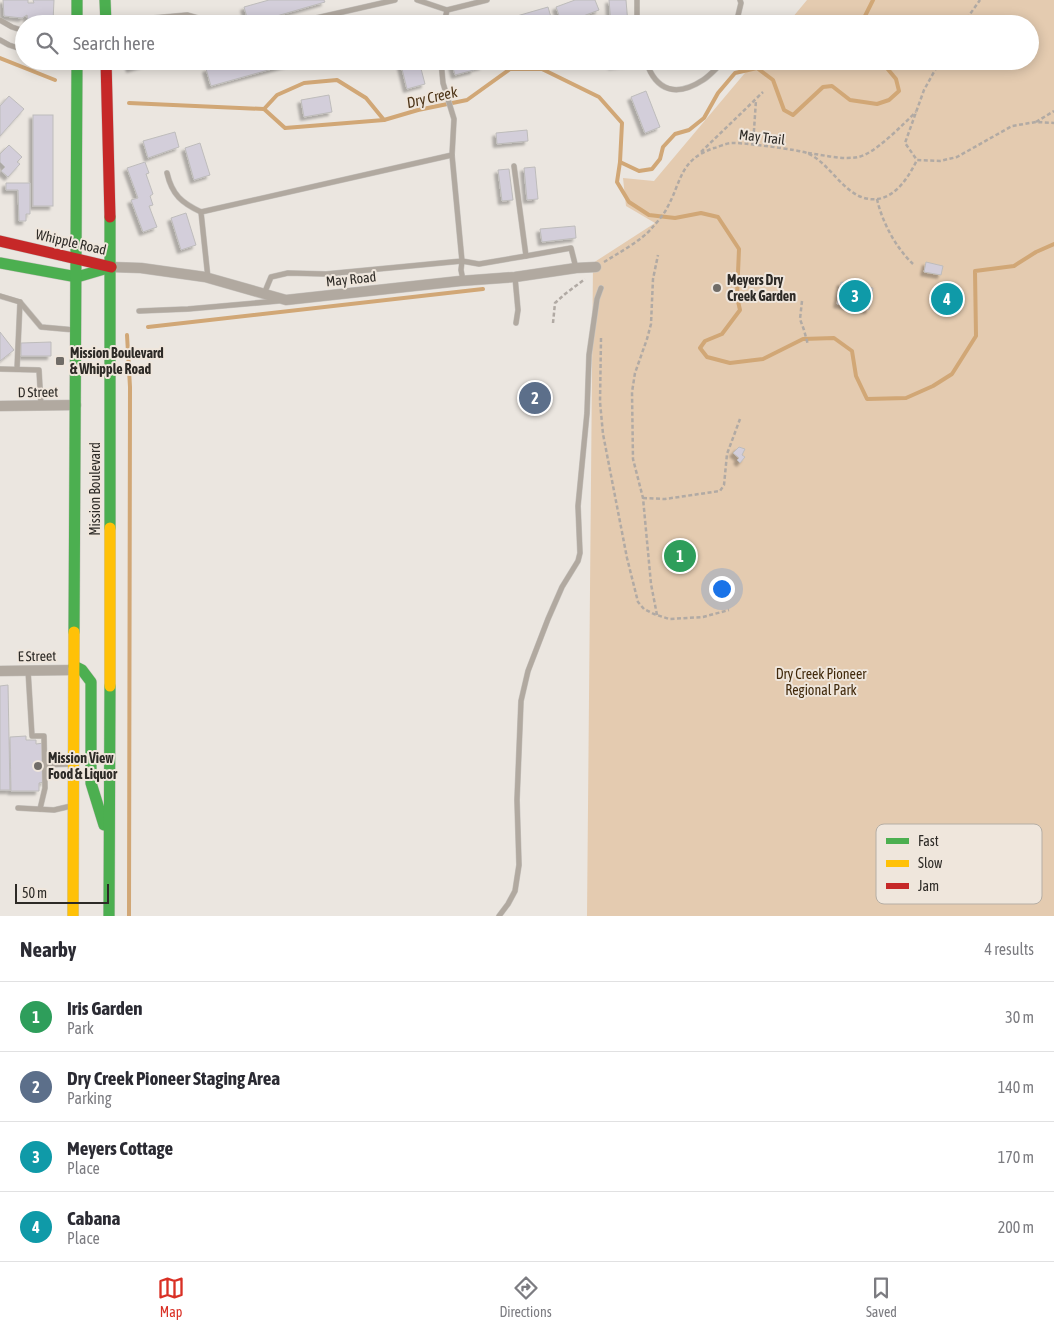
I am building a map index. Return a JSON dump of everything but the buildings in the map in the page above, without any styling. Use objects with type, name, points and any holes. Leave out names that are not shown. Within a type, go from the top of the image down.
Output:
[{"type":"main road","points":[[77,0],[77,15]]},
{"type":"main road","points":[[105,0],[106,15]]},
{"type":"main road","name":"Mission Boulevard","points":[[73,916],[78,258],[77,70]]},
{"type":"main road","name":"Mission Boulevard","points":[[106,70],[111,267],[109,916]]},
{"type":"main road","name":"Whipple Road","points":[[0,240],[111,267]]},
{"type":"main road","name":"Whipple Road","points":[[0,263],[77,278],[111,267]]},
{"type":"main road","points":[[74,668],[82,670],[90,682],[91,783],[108,836]]},
{"type":"street","name":"May Road","points":[[111,267],[141,268],[208,278],[286,300],[516,277],[576,268],[596,268]]},
{"type":"street","name":"D Street","points":[[0,406],[76,405]]},
{"type":"street","name":"E Street","points":[[0,671],[74,668]]},
{"type":"lane","points":[[337,15],[395,0]]},
{"type":"lane","points":[[418,0],[447,10],[486,0]]},
{"type":"lane","points":[[637,0],[638,15]]},
{"type":"lane","points":[[738,15],[740,0]]},
{"type":"lane","points":[[446,15],[447,10]]},
{"type":"lane","points":[[0,20],[15,28]]},
{"type":"lane","points":[[0,40],[15,47]]},
{"type":"lane","points":[[442,70],[443,83],[454,120],[452,155],[463,281]]},
{"type":"lane","points":[[649,70],[660,86],[679,91],[703,80],[714,70]]},
{"type":"lane","points":[[167,173],[170,184],[178,197],[201,212],[452,155]]},
{"type":"lane","points":[[514,166],[526,256]]},
{"type":"lane","points":[[201,212],[208,278]]},
{"type":"lane","points":[[264,294],[271,276],[288,273],[326,274],[462,261],[479,264],[571,248],[576,268]]},
{"type":"lane","points":[[516,277],[518,310],[516,323]]},
{"type":"lane","points":[[499,916],[515,891],[519,865],[517,800],[521,700],[528,671],[548,619],[562,587],[578,559],[580,535],[578,506],[587,413],[589,355],[597,299],[601,288]]},
{"type":"lane","points":[[0,296],[20,302],[41,327],[77,330]]},
{"type":"lane","points":[[139,311],[188,309],[286,300]]},
{"type":"lane","points":[[17,370],[20,302]]},
{"type":"lane","points":[[0,369],[39,370],[41,406]]},
{"type":"lane","points":[[28,670],[32,736],[44,736],[45,788],[40,809]]},
{"type":"lane","points":[[44,765],[74,764]]},
{"type":"lane","points":[[18,808],[54,810],[74,805]]},
{"type":"path","points":[[969,15],[980,0]]},
{"type":"path","points":[[917,160],[905,143],[924,90],[935,70]]},
{"type":"path","points":[[700,153],[763,92]]},
{"type":"path","points":[[753,145],[756,98]]},
{"type":"path","points":[[1036,122],[1054,111]]},
{"type":"path","points":[[806,152],[859,157],[870,152],[917,112]]},
{"type":"path","points":[[917,160],[940,161],[956,157],[1012,126],[1036,122],[1054,123]]},
{"type":"path","name":"May Trail","points":[[553,323],[555,303],[596,268],[649,232],[667,209],[679,178],[700,153],[732,142],[806,152],[818,160],[854,193],[868,200],[877,199]]},
{"type":"path","points":[[913,264],[905,256],[880,214],[877,199],[886,198],[901,185],[910,174],[917,160]]},
{"type":"path","points":[[657,615],[651,584],[643,498],[633,459],[632,392],[635,373],[647,339],[650,324],[652,279],[658,255]]},
{"type":"path","points":[[802,301],[800,319],[808,346]]},
{"type":"path","points":[[601,332],[600,402],[602,434],[636,597],[644,609],[669,618],[704,617],[729,610]]},
{"type":"path","points":[[643,498],[665,499],[720,491],[724,486],[726,454],[740,419]]},
{"type":"green space","name":"Dry Creek Pioneer Regional Park","points":[[807,0],[1054,0],[1054,916],[587,916],[593,263],[655,223],[626,206],[623,178],[654,181],[747,70],[1039,70],[1039,15],[794,15]]},
{"type":"waterway","name":"Dry Creek","points":[[866,15],[873,0]]},
{"type":"waterway","name":"Dry Creek","points":[[0,58],[15,64]]},
{"type":"waterway","name":"Dry Creek","points":[[30,70],[55,80]]},
{"type":"waterway","points":[[129,103],[264,109],[285,128],[384,120],[418,110],[467,100],[509,70]]},
{"type":"waterway","points":[[544,70],[599,97],[622,123],[617,182],[629,202],[649,215],[675,218],[701,213],[718,217],[739,249],[737,297],[740,310],[722,334],[705,341],[700,348],[707,357],[730,363],[763,359],[803,339],[834,338],[852,351],[856,376],[867,399],[906,398],[933,386],[952,374],[976,336],[975,271],[1014,266],[1036,252],[1054,244]]},
{"type":"waterway","name":"Dry Creek","points":[[620,162],[639,171],[652,169],[660,159],[663,147],[675,134],[689,130],[704,118],[718,93],[735,73],[748,70]]},
{"type":"waterway","name":"Dry Creek","points":[[760,70],[773,80],[784,110],[793,115],[823,87],[832,86],[850,100],[877,104],[889,100],[899,91],[896,79],[888,70]]},
{"type":"waterway","name":"Dry Creek","points":[[264,109],[277,95],[304,83],[337,80],[366,98],[384,120]]},
{"type":"waterway","points":[[148,327],[483,289]]},
{"type":"waterway","points":[[127,335],[130,387],[129,916]]},
{"type":"traffic: fast","points":[[77,0],[77,15]]},
{"type":"traffic: fast","points":[[105,0],[106,15]]},
{"type":"traffic: fast","points":[[74,632],[77,70]]},
{"type":"traffic: fast","points":[[110,217],[110,528]]},
{"type":"traffic: fast","points":[[0,263],[77,277],[111,267]]},
{"type":"traffic: fast","points":[[74,666],[82,670],[91,682],[91,783],[104,825]]},
{"type":"traffic: fast","points":[[109,916],[110,686]]},
{"type":"traffic: slow","points":[[110,528],[110,686]]},
{"type":"traffic: slow","points":[[73,916],[74,632]]},
{"type":"traffic: jam","points":[[106,70],[110,217]]},
{"type":"traffic: jam","points":[[0,241],[111,267]]},
{"type":"place","name":"Meyers Dry Creek Garden","points":[[717,288]]},
{"type":"place","name":"Meyers Cottage","points":[[855,296]]},
{"type":"place","name":"Cabana","points":[[947,299]]},
{"type":"place","name":"Mission Boulevard & Whipple Road","points":[[60,361]]},
{"type":"place","name":"Dry Creek Pioneer Staging Area","points":[[535,398]]},
{"type":"place","name":"Iris Garden","points":[[680,556]]},
{"type":"place","name":"Mission View Food & Liquor","points":[[38,766]]}]
